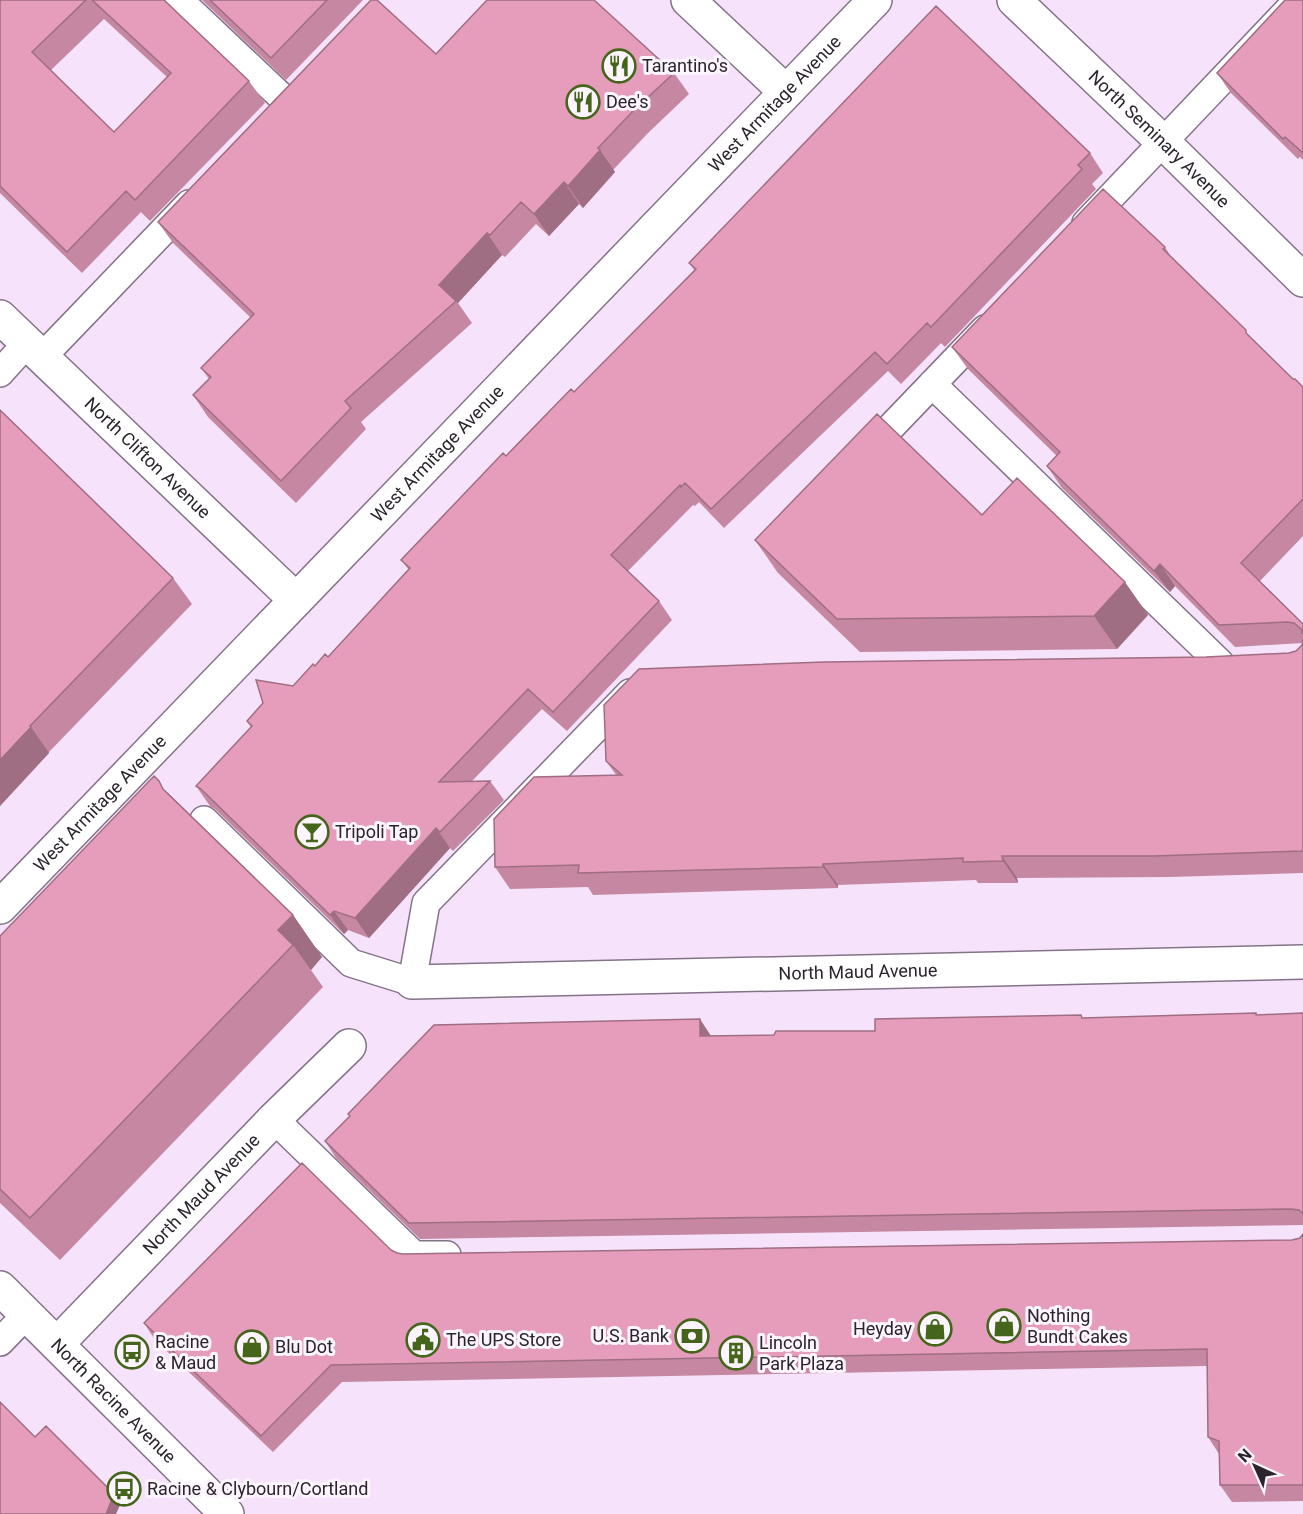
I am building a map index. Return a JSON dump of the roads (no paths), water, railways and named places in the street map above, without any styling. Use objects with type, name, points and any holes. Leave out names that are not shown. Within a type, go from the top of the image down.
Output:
[{"type":"street","points":[[688,0],[786,92]]},
{"type":"street","name":"West Armitage Avenue","points":[[0,907],[875,0]]},
{"type":"street","name":"North Seminary Avenue","points":[[1014,0],[1303,280]]},
{"type":"street","name":"North Clifton Avenue","points":[[0,317],[297,600]]},
{"type":"street","name":"North Maud Avenue","points":[[412,982],[1303,962]]},
{"type":"street","name":"North Maud Avenue","points":[[57,1344],[274,1119],[348,1046]]},
{"type":"street","name":"North Racine Avenue","points":[[0,1288],[227,1514]]},
{"type":"lane","points":[[179,0],[287,102]]},
{"type":"lane","points":[[1068,241],[1298,0]]},
{"type":"lane","points":[[0,373],[34,350],[206,186]]},
{"type":"lane","points":[[851,468],[1004,308]]},
{"type":"lane","points":[[932,384],[1232,662],[1184,663]]},
{"type":"lane","points":[[204,820],[351,963],[412,982],[426,903],[643,680]]},
{"type":"lane","points":[[274,1119],[414,1255],[473,1254]]},
{"type":"lane","points":[[0,1342],[27,1314]]},
{"type":"place","name":"Tarantino's","points":[[619,66]]},
{"type":"place","name":"Dee's","points":[[583,102]]},
{"type":"place","name":"Tripoli Tap","points":[[312,832]]},
{"type":"place","name":"Nothing Bundt Cakes","points":[[1004,1326]]},
{"type":"place","name":"Heyday","points":[[935,1329]]},
{"type":"place","name":"U.S. Bank","points":[[692,1336]]},
{"type":"place","name":"The UPS Store","points":[[423,1340]]},
{"type":"place","name":"Blu Dot","points":[[252,1347]]},
{"type":"place","name":"Racine & Maud","points":[[132,1352]]},
{"type":"place","name":"Lincoln Park Plaza","points":[[736,1353]]},
{"type":"place","name":"Racine & Clybourn/Cortland","points":[[124,1489]]}]
